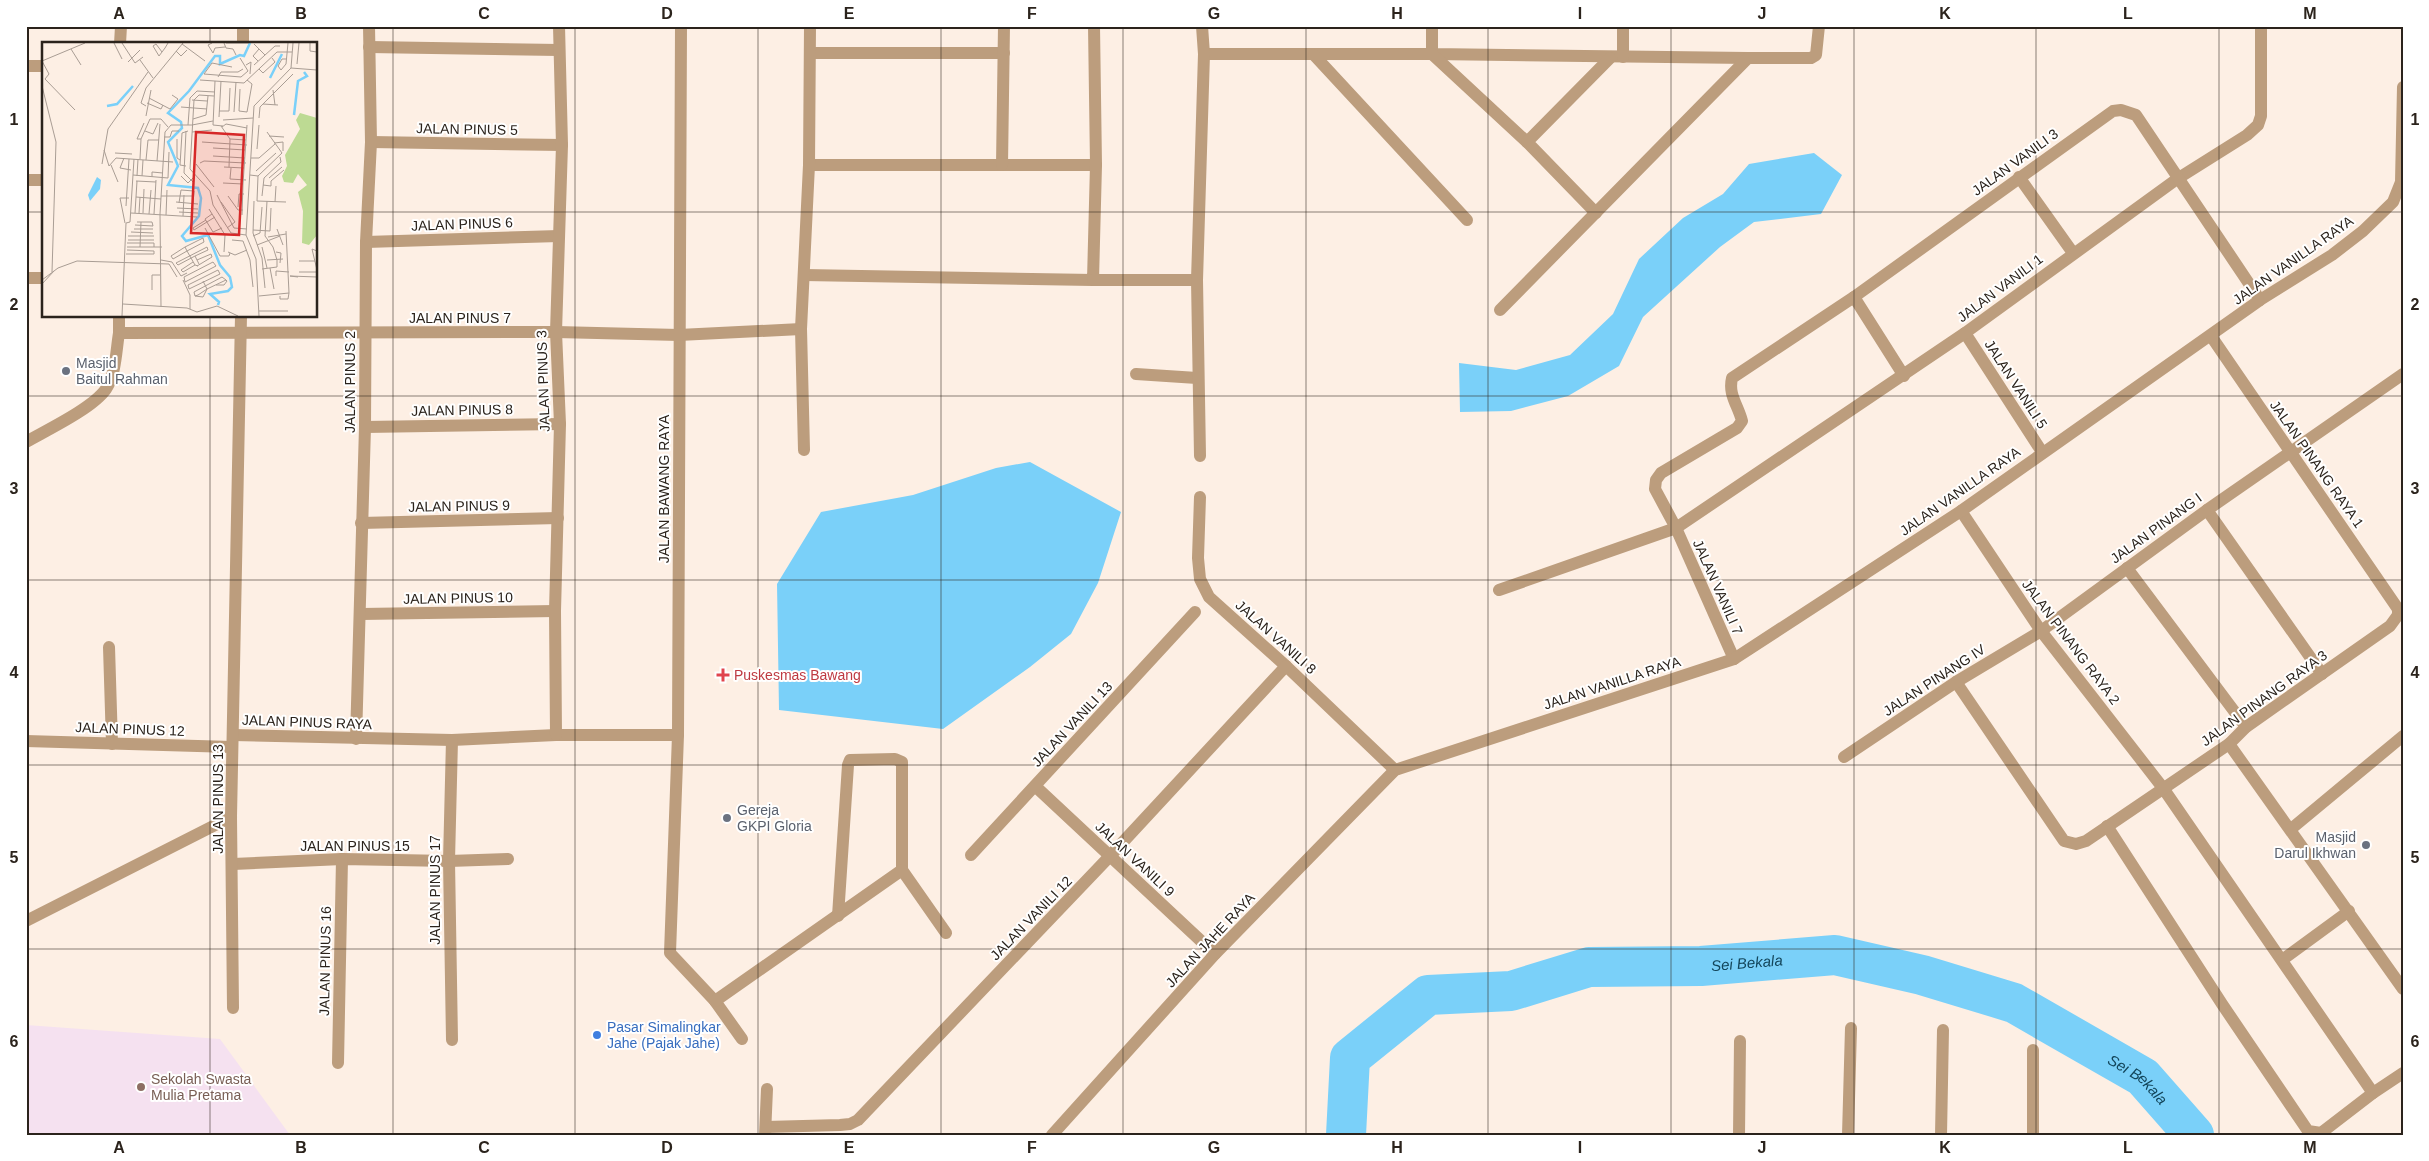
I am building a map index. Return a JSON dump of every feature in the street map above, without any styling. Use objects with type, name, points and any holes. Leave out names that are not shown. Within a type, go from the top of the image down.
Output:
[{"type":"street","points":[[120,42],[121,26]]},
{"type":"street","points":[[243,26],[243,42]]},
{"type":"street","name":"JALAN PINUS 2","points":[[356,739],[365,427],[366,242],[371,142],[369,26]]},
{"type":"street","name":"JALAN PINUS 3","points":[[556,735],[555,612],[560,424],[556,332],[562,146],[559,26]]},
{"type":"street","name":"JALAN BAWANG RAYA","points":[[681,26],[678,735],[670,952],[715,1000]]},
{"type":"street","points":[[804,450],[801,329],[809,166],[810,26]]},
{"type":"street","points":[[1002,165],[1004,26]]},
{"type":"street","points":[[1093,280],[1096,165],[1094,26]]},
{"type":"street","points":[[1200,456],[1197,378],[1197,280],[1204,54],[1202,26]]},
{"type":"street","points":[[1432,26],[1432,54],[1527,142],[1596,213]]},
{"type":"street","points":[[1623,26],[1623,57]]},
{"type":"street","points":[[1204,54],[1432,54],[1610,58],[1811,58],[1816,55],[1819,26]]},
{"type":"street","name":"JALAN VANILI 1","points":[[1498,590],[1676,528],[1904,376],[2177,179],[2247,135],[2258,126],[2262,116],[2262,26]]},
{"type":"street","points":[[369,47],[559,50]]},
{"type":"street","points":[[810,53],[1004,53]]},
{"type":"street","points":[[1314,55],[1467,220]]},
{"type":"street","points":[[1527,142],[1610,58]]},
{"type":"street","points":[[1500,310],[1748,58]]},
{"type":"street","points":[[26,66],[42,66]]},
{"type":"street","name":"JALAN VANILLA RAYA","points":[[1395,770],[1734,659],[1961,511],[2042,452],[2211,336],[2260,300],[2332,255],[2363,231],[2393,202],[2401,182],[2403,87]]},
{"type":"street","name":"JALAN VANILI 3","points":[[1732,378],[1854,297],[2113,111],[2121,110],[2136,115],[2177,179],[2260,300]]},
{"type":"street","name":"JALAN PINUS 5","points":[[371,142],[562,146]]},
{"type":"street","points":[[809,166],[1096,165]]},
{"type":"street","points":[[2019,177],[2073,253]]},
{"type":"street","points":[[26,180],[42,180]]},
{"type":"street","name":"JALAN PINUS 6","points":[[366,242],[559,236]]},
{"type":"street","points":[[804,275],[1197,280]]},
{"type":"street","points":[[26,278],[42,278]]},
{"type":"street","points":[[1854,297],[1904,376]]},
{"type":"street","points":[[26,442],[95,402],[106,389],[111,378],[119,333],[119,318]]},
{"type":"street","name":"JALAN PINUS RAYA","points":[[241,318],[232,741],[452,740],[556,735],[678,735]]},
{"type":"street","name":"JALAN PINUS 7","points":[[119,333],[366,334],[556,332],[679,335],[801,329]]},
{"type":"street","name":"JALAN VANILI 5","points":[[1965,333],[2042,452]]},
{"type":"street","name":"JALAN PINANG RAYA 1","points":[[2211,336],[2398,609]]},
{"type":"street","points":[[1136,374],[1197,378]]},
{"type":"street","name":"JALAN PINANG I","points":[[2041,631],[2290,451],[2403,374]]},
{"type":"street","name":"JALAN VANILI 7","points":[[1732,378],[1730,385],[1732,399],[1742,421],[1737,428],[1661,473],[1656,480],[1655,489],[1676,528],[1734,659]]},
{"type":"street","name":"JALAN PINUS 8","points":[[365,427],[560,424]]},
{"type":"street","name":"JALAN VANILI 8","points":[[1200,497],[1198,558],[1200,579],[1205,591],[1395,770]]},
{"type":"street","points":[[2207,510],[2322,674]]},
{"type":"street","name":"JALAN PINANG RAYA 2","points":[[1961,511],[2041,631],[2163,788],[2373,1092]]},
{"type":"street","name":"JALAN PINUS 9","points":[[361,523],[558,518]]},
{"type":"street","points":[[2127,568],[2246,726]]},
{"type":"street","name":"JALAN PINANG RAYA 3","points":[[1956,682],[2064,841],[2076,844],[2086,841],[2230,744],[2246,726],[2390,626],[2398,615],[2398,609]]},
{"type":"street","name":"JALAN PINUS 10","points":[[361,614],[555,612]]},
{"type":"street","name":"JALAN VANILI 13","points":[[970,855],[1195,612]]},
{"type":"street","name":"JALAN PINANG IV","points":[[1844,756],[1956,682],[2041,631]]},
{"type":"street","points":[[109,647],[112,744]]},
{"type":"street","name":"JALAN VANILI 12","points":[[766,1131],[840,1126],[858,1120],[1110,856],[1286,666]]},
{"type":"street","points":[[2291,829],[2403,736]]},
{"type":"street","name":"JALAN PINUS 17","points":[[452,740],[449,861],[452,1040]]},
{"type":"street","name":"JALAN PINUS 12","points":[[26,741],[112,744],[232,741]]},
{"type":"street","name":"JALAN PINUS 13","points":[[232,741],[233,1008]]},
{"type":"street","points":[[2230,744],[2403,989]]},
{"type":"street","points":[[838,916],[848,765],[850,760],[895,759],[902,762],[902,870],[946,933]]},
{"type":"street","name":"JALAN JAHE RAYA","points":[[1052,1135],[1215,954],[1395,770]]},
{"type":"street","name":"JALAN VANILI 9","points":[[1035,786],[1215,954]]},
{"type":"street","points":[[26,921],[231,817]]},
{"type":"street","points":[[2107,826],[2222,1004],[2308,1131],[2321,1133],[2373,1092],[2403,1073]]},
{"type":"street","name":"JALAN PINUS 15","points":[[232,864],[342,859],[449,861],[508,859]]},
{"type":"street","name":"JALAN PINUS 16","points":[[338,1063],[342,859]]},
{"type":"street","points":[[742,1039],[715,1000],[902,870]]},
{"type":"street","points":[[2282,960],[2349,911]]},
{"type":"street","points":[[1848,1135],[1851,1028]]},
{"type":"street","points":[[1942,1135],[1943,1030]]},
{"type":"street","points":[[1739,1135],[1740,1041]]},
{"type":"street","points":[[2033,1050],[2033,1135]]},
{"type":"street","points":[[766,1131],[767,1089]]},
{"type":"shaded area","name":"Sekolah Swasta Mulia Pretama","points":[[26,1025],[220,1039],[290,1135],[26,1135]]},
{"type":"water","points":[[1814,153],[1842,175],[1821,214],[1754,222],[1720,247],[1643,317],[1619,366],[1568,396],[1511,411],[1460,412],[1459,363],[1516,370],[1570,355],[1613,314],[1639,259],[1683,218],[1723,194],[1749,164]]},
{"type":"water","points":[[1030,462],[1121,512],[1098,583],[1071,634],[1030,667],[943,729],[779,710],[777,584],[821,512],[913,495],[996,468]]},
{"type":"waterway","name":"Sei Bekala","points":[[1346,1135],[1350,1058],[1428,995],[1511,991],[1589,967],[1701,966],[1835,955],[1922,975],[2014,1003],[2143,1077],[2194,1135]]},
{"type":"place","name":"Masjid Baitul Rahman","points":[[66,371]]},
{"type":"place","name":"Puskesmas Bawang","points":[[723,675]]},
{"type":"place","name":"Gereja GKPI Gloria","points":[[727,818]]},
{"type":"place","name":"Masjid Darul Ikhwan","points":[[2366,845]]},
{"type":"place","name":"Pasar Simalingkar Jahe (Pajak Jahe)","points":[[597,1035]]},
{"type":"place","name":"Sekolah Swasta Mulia Pretama","points":[[141,1087]]}]
